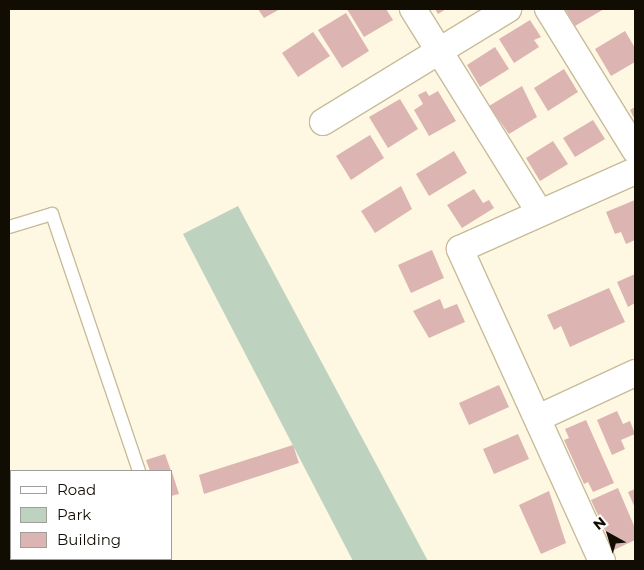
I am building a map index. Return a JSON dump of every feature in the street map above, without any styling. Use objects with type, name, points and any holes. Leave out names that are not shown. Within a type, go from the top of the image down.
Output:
[{"type":"street","points":[[413,9],[540,213]]},
{"type":"street","points":[[323,122],[508,9]]},
{"type":"street","points":[[548,9],[635,150]]},
{"type":"street","points":[[602,561],[460,249],[635,170]]},
{"type":"street","points":[[538,418],[635,373]]},
{"type":"lane","points":[[9,227],[52,214],[139,470]]},
{"type":"green space","points":[[238,206],[428,561],[353,561],[183,234]]},
{"type":"building","points":[[258,9],[280,9],[264,18]]},
{"type":"building","points":[[347,9],[386,9],[393,20],[364,37]]},
{"type":"building","points":[[435,9],[446,9],[438,14]]},
{"type":"building","points":[[565,9],[604,9],[575,26]]},
{"type":"building","points":[[346,13],[369,51],[342,68],[318,30]]},
{"type":"building","points":[[530,20],[541,37],[534,40],[539,47],[514,63],[499,39]]},
{"type":"building","points":[[625,31],[635,48],[635,62],[611,76],[595,49]]},
{"type":"building","points":[[313,32],[330,56],[298,77],[282,53]]},
{"type":"building","points":[[495,47],[509,69],[480,87],[467,65]]},
{"type":"building","points":[[564,69],[578,92],[548,111],[534,88]]},
{"type":"building","points":[[522,86],[537,117],[509,134],[489,106]]},
{"type":"building","points":[[426,91],[429,96],[438,91],[456,121],[429,136],[414,110],[423,104],[418,95]]},
{"type":"building","points":[[400,99],[418,129],[388,148],[369,117]]},
{"type":"building","points":[[635,107],[635,120],[630,110]]},
{"type":"building","points":[[593,120],[605,139],[575,157],[563,138]]},
{"type":"building","points":[[370,135],[384,158],[351,180],[336,156]]},
{"type":"building","points":[[553,141],[568,164],[540,181],[526,158]]},
{"type":"building","points":[[454,151],[467,173],[429,196],[416,174]]},
{"type":"building","points":[[401,186],[412,209],[375,233],[361,211]]},
{"type":"building","points":[[474,189],[483,203],[489,200],[494,208],[462,228],[447,205]]},
{"type":"building","points":[[635,200],[635,240],[626,244],[621,232],[615,234],[606,212]]},
{"type":"building","points":[[432,250],[444,278],[411,293],[398,265]]},
{"type":"building","points":[[635,274],[635,303],[628,307],[617,282]]},
{"type":"building","points":[[609,288],[625,322],[570,347],[561,326],[554,330],[547,315]]},
{"type":"building","points":[[440,299],[444,309],[457,304],[465,322],[429,338],[413,311]]},
{"type":"building","points":[[499,385],[509,407],[469,425],[459,403]]},
{"type":"building","points":[[617,411],[623,424],[630,421],[635,434],[621,440],[625,449],[612,455],[597,420]]},
{"type":"building","points":[[586,420],[614,483],[593,492],[588,482],[584,484],[564,440],[569,438],[565,429]]},
{"type":"building","points":[[518,434],[529,459],[494,474],[483,449]]},
{"type":"building","points":[[293,445],[299,463],[204,494],[199,475]]},
{"type":"building","points":[[165,454],[171,470],[150,470],[146,460]]},
{"type":"building","points":[[172,472],[179,494],[172,496]]},
{"type":"building","points":[[618,488],[635,528],[635,540],[614,550],[591,500]]},
{"type":"building","points":[[635,489],[635,508],[628,492]]},
{"type":"building","points":[[549,491],[566,543],[541,554],[519,505]]}]
